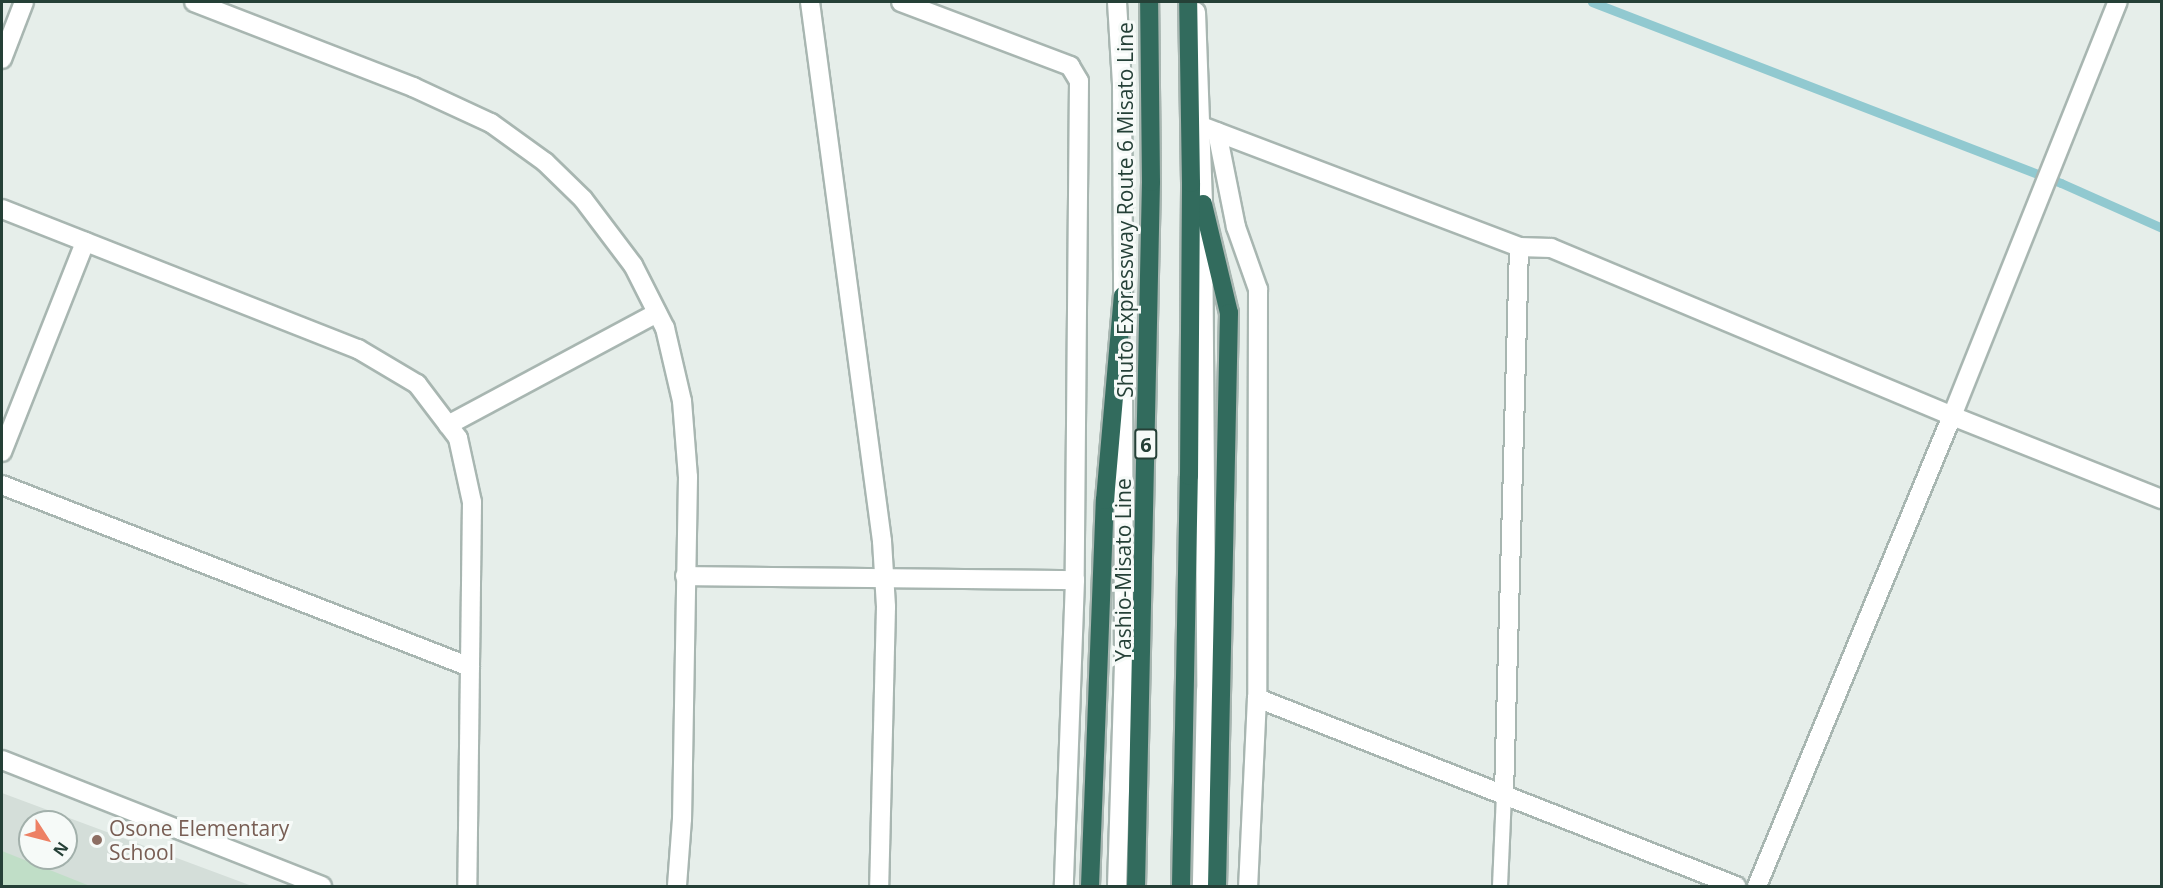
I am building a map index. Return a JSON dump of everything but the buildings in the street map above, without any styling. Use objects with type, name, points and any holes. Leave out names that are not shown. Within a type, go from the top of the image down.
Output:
[{"type":"highway","name":"Shuto Expressway Route 6 Misato Line","points":[[1136,886],[1151,194],[1149,2]]},
{"type":"highway","name":"6","points":[[1180,886],[1189,476],[1191,183],[1188,2]]},
{"type":"highway","points":[[1203,204],[1229,313],[1217,886]]},
{"type":"highway","points":[[1090,886],[1105,500],[1123,296]]},
{"type":"street","points":[[2,59],[24,2]]},
{"type":"street","points":[[194,2],[413,87],[491,123],[545,162],[583,199],[633,265],[665,328],[682,402],[688,477],[682,819],[677,886]]},
{"type":"street","points":[[810,2],[882,541],[886,607],[879,886]]},
{"type":"street","points":[[901,2],[1070,66],[1079,81],[1074,580],[1064,886]]},
{"type":"street","name":"Yashio-Misato Line","points":[[1117,2],[1122,84],[1124,658],[1117,886]]},
{"type":"street","points":[[1196,2],[1209,129],[1236,228],[1258,289],[1257,698],[1248,886]]},
{"type":"street","points":[[1757,886],[1952,416],[2118,2]]},
{"type":"street","points":[[1202,886],[1206,690],[1203,204],[1209,129]]},
{"type":"street","points":[[1209,129],[1519,247],[1551,248],[1952,416],[2162,499]]},
{"type":"street","points":[[2,209],[358,349],[417,384],[458,438],[472,502],[467,886]]},
{"type":"street","points":[[2,452],[85,242]]},
{"type":"street","points":[[1504,794],[1519,247]]},
{"type":"street","points":[[448,426],[657,313]]},
{"type":"street","points":[[2,485],[470,667]]},
{"type":"street","points":[[685,576],[1074,580]]},
{"type":"street","points":[[1257,698],[1736,886]]},
{"type":"street","points":[[2,760],[322,886]]},
{"type":"lane","points":[[1500,886],[1504,794]]},
{"type":"shaded area","name":"Osone Elementary School","points":[[2,793],[48,810],[18,810],[18,870],[78,870],[78,821],[252,886],[2,886]]},
{"type":"green space","points":[[2,851],[18,857],[18,870],[50,870],[90,886],[2,886]]},
{"type":"waterway","points":[[1592,2],[2061,183],[2162,228]]},
{"type":"place","name":"Osone Elementary School","points":[[97,840]]}]
